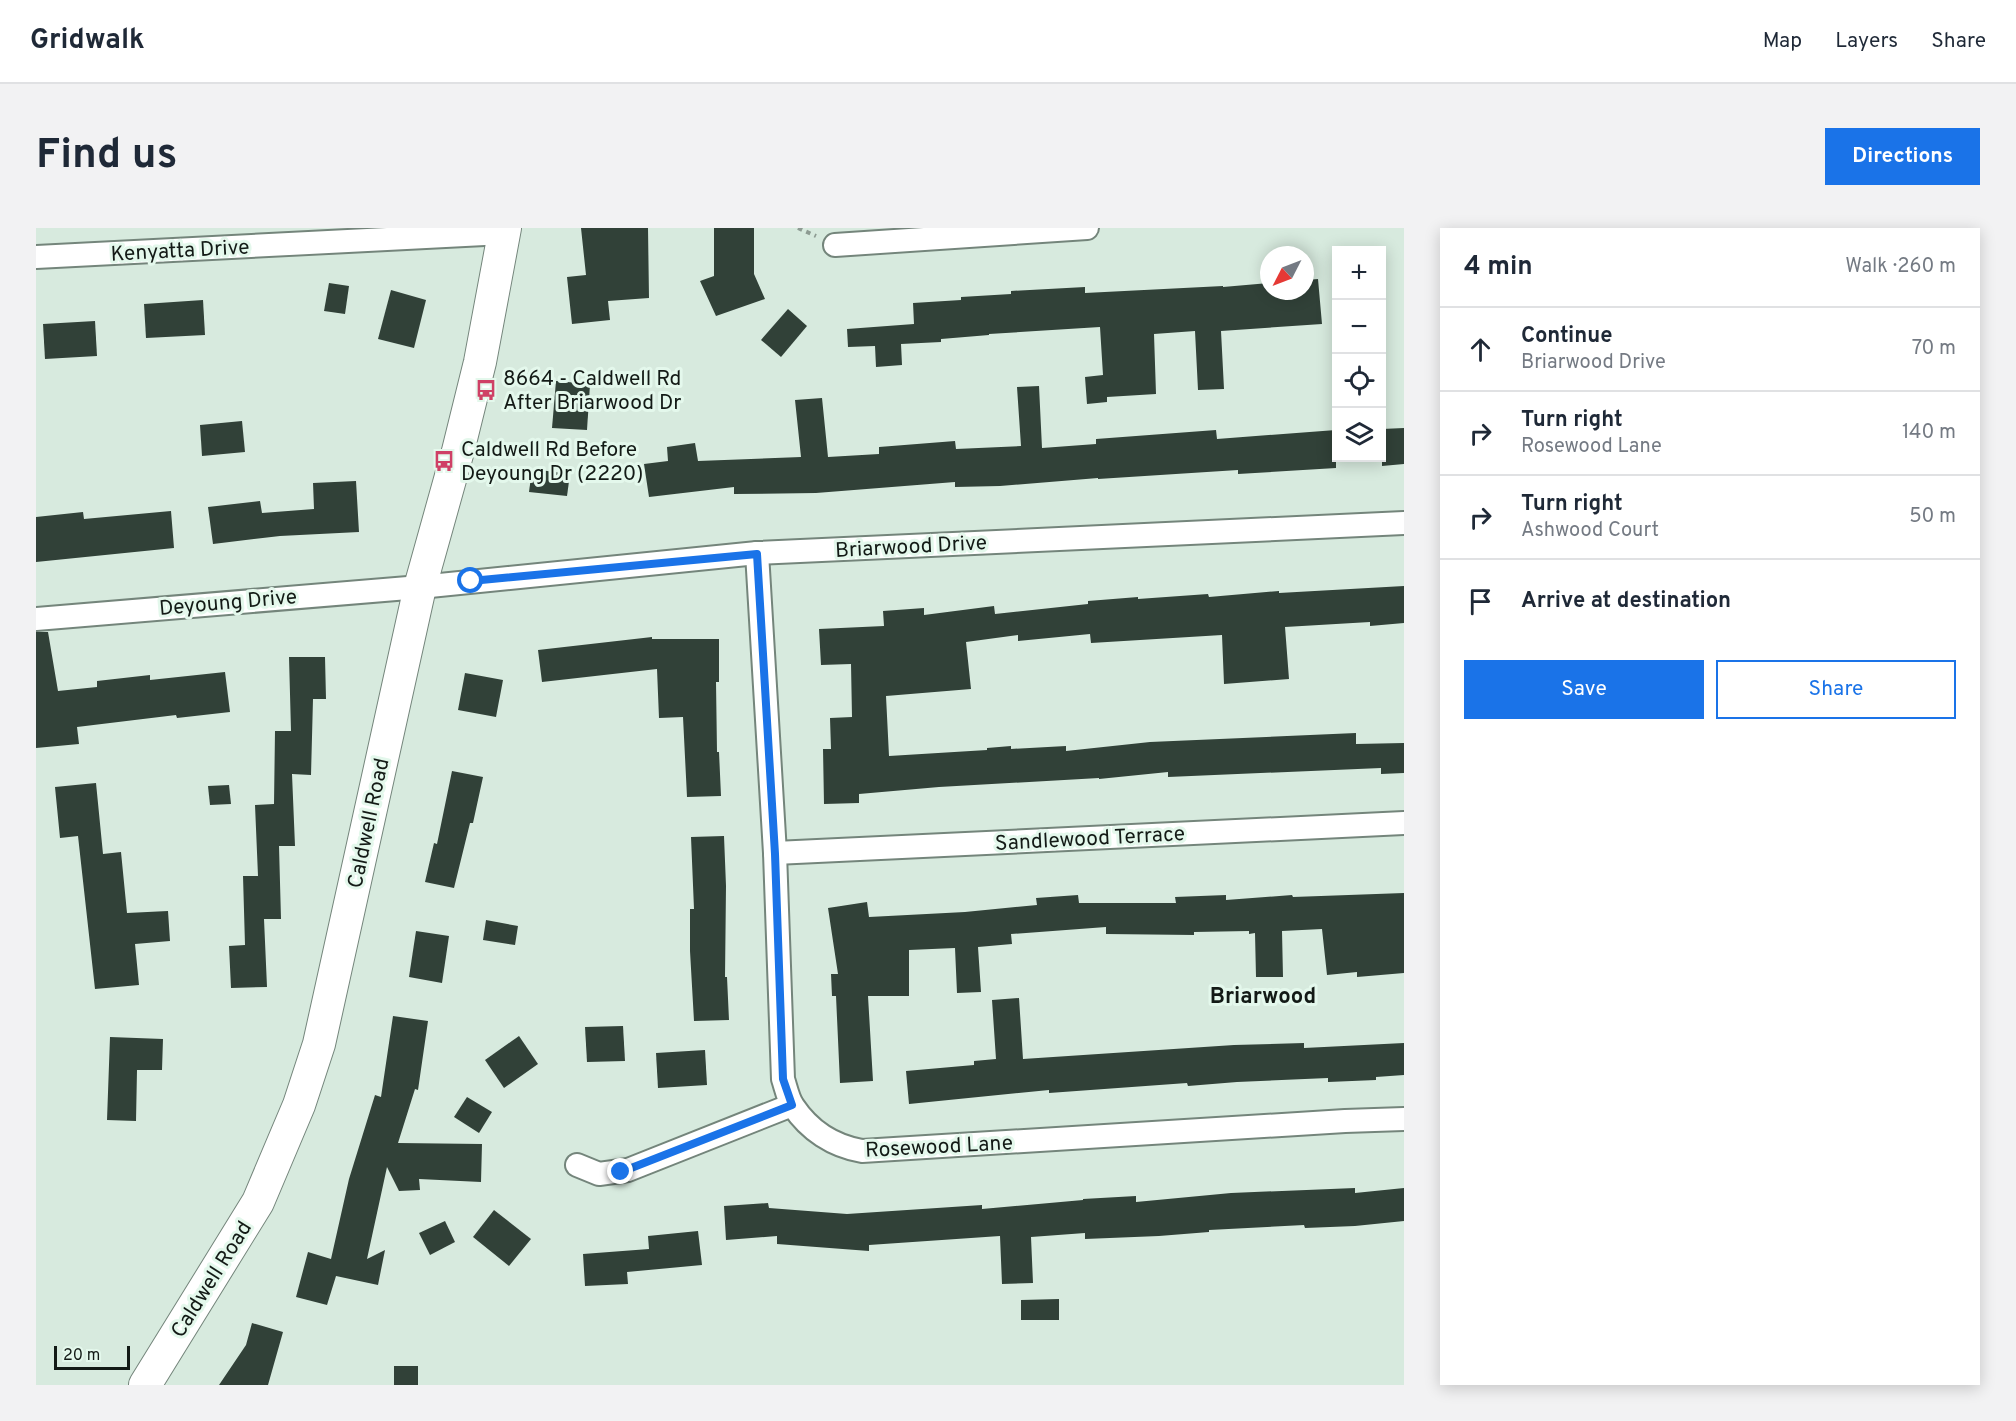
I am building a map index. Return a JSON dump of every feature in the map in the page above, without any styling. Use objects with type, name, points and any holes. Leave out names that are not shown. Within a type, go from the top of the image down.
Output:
[{"type":"street","points":[[835,245],[1072,228]]},
{"type":"street","name":"Kenyatta Drive","points":[[36,257],[505,231]]},
{"type":"street","name":"Caldwell Road","points":[[145,1385],[258,1202],[300,1105],[321,1033],[420,587],[480,362],[505,231]]},
{"type":"street","name":"Briarwood Drive","points":[[420,587],[757,554],[1404,523]]},
{"type":"street","name":"Rosewood Lane","points":[[757,554],[775,854],[783,1079],[792,1105],[823,1137],[849,1149],[862,1152],[1404,1119]]},
{"type":"street","name":"Deyoung Drive","points":[[36,619],[420,587]]},
{"type":"street","name":"Sandlewood Terrace","points":[[775,854],[1404,823]]},
{"type":"street","points":[[578,1165],[599,1174],[628,1170],[792,1105]]},
{"type":"building","points":[[581,228],[648,228],[649,298],[608,301],[610,320],[572,324],[567,277],[586,275]]},
{"type":"building","points":[[714,228],[754,228],[754,274],[765,299],[716,316],[700,281],[714,276]]},
{"type":"building","points":[[1314,279],[1318,279],[1322,324],[1221,331],[1224,389],[1198,390],[1195,331],[1154,334],[1156,394],[1107,397],[1107,402],[1087,404],[1085,377],[1103,375],[1100,327],[989,334],[941,339],[941,342],[901,344],[902,365],[876,367],[875,346],[848,347],[847,329],[914,324],[913,303],[1011,294],[1011,291],[1085,287],[1085,293],[1260,284],[1260,300],[1314,300]]},
{"type":"building","points":[[329,283],[349,286],[345,314],[324,311]]},
{"type":"building","points":[[391,290],[426,300],[414,348],[378,339]]},
{"type":"building","points":[[203,300],[205,335],[146,338],[144,304]]},
{"type":"building","points":[[788,309],[807,326],[781,357],[761,340]]},
{"type":"building","points":[[95,321],[97,356],[45,359],[43,324]]},
{"type":"building","points":[[556,381],[590,384],[587,430],[552,428]]},
{"type":"building","points":[[1039,386],[1042,448],[1096,444],[1096,439],[1216,430],[1217,439],[1332,430],[1332,462],[1336,462],[1336,468],[1238,474],[1238,470],[1000,486],[955,487],[955,482],[816,493],[734,494],[734,487],[649,497],[644,464],[668,461],[667,447],[695,443],[698,461],[801,457],[795,400],[822,398],[828,457],[879,454],[879,447],[955,441],[956,449],[1021,446],[1017,387]]},
{"type":"building","points":[[242,421],[245,452],[202,456],[200,425]]},
{"type":"building","points":[[1404,428],[1404,464],[1382,466],[1382,462],[1386,462],[1386,429]]},
{"type":"building","points":[[532,469],[570,474],[567,496],[529,492]]},
{"type":"building","points":[[356,481],[359,532],[280,536],[213,544],[208,507],[260,501],[262,513],[314,509],[313,483]]},
{"type":"building","points":[[171,511],[174,548],[36,562],[36,517],[83,512],[84,519]]},
{"type":"building","points":[[1404,586],[1404,623],[1370,626],[1370,622],[1285,627],[1289,679],[1224,684],[1222,635],[1091,643],[1090,634],[1018,641],[1018,635],[966,642],[971,689],[886,696],[889,756],[987,750],[987,748],[1011,746],[1011,749],[1066,746],[1066,751],[1150,742],[1356,733],[1356,744],[1404,743],[1404,773],[1381,774],[1381,768],[1168,777],[1168,772],[1099,779],[939,787],[859,794],[859,803],[824,804],[823,749],[831,749],[830,718],[852,717],[851,664],[821,665],[819,629],[884,626],[883,611],[924,608],[924,615],[994,606],[995,614],[1088,604],[1088,601],[1138,597],[1138,599],[1208,594],[1209,597],[1279,591],[1279,593]]},
{"type":"building","points":[[36,632],[48,632],[58,691],[97,687],[97,681],[150,675],[150,680],[225,672],[230,712],[177,718],[176,715],[77,727],[79,744],[36,748]]},
{"type":"building","points":[[652,637],[652,639],[719,639],[719,682],[716,682],[717,752],[719,752],[721,796],[687,797],[683,717],[659,718],[657,669],[542,682],[538,650]]},
{"type":"building","points":[[289,657],[325,657],[326,699],[313,699],[311,775],[292,774],[295,846],[279,846],[281,919],[264,919],[267,987],[231,988],[229,946],[245,945],[243,876],[258,876],[255,805],[274,804],[275,731],[291,731]]},
{"type":"building","points":[[465,673],[503,680],[496,717],[458,710]]},
{"type":"building","points":[[452,771],[483,777],[473,823],[470,823],[454,888],[425,882],[434,843],[437,844]]},
{"type":"building","points":[[96,783],[103,854],[121,852],[127,913],[168,911],[170,941],[135,944],[139,985],[95,989],[78,836],[60,838],[55,787]]},
{"type":"building","points":[[229,785],[231,804],[210,805],[208,786]]},
{"type":"building","points":[[724,836],[725,977],[727,977],[729,1020],[694,1021],[690,951],[690,909],[694,909],[691,837]]},
{"type":"building","points":[[1404,893],[1404,973],[1357,977],[1357,972],[1327,975],[1322,929],[1282,931],[1283,977],[1256,977],[1255,933],[1249,934],[1249,931],[1194,932],[1194,935],[1106,934],[1106,927],[1011,934],[1012,944],[978,947],[981,992],[957,993],[955,948],[909,950],[909,996],[868,996],[873,1081],[840,1083],[836,996],[832,996],[831,974],[838,974],[828,908],[867,902],[869,917],[965,912],[1037,905],[1036,898],[1078,895],[1079,903],[1176,903],[1175,897],[1226,895],[1226,900],[1292,895],[1293,897]]},
{"type":"building","points":[[486,920],[518,926],[515,945],[483,940]]},
{"type":"building","points":[[416,931],[449,936],[442,983],[409,977]]},
{"type":"building","points":[[1019,998],[1023,1059],[1234,1045],[1304,1043],[1304,1048],[1404,1043],[1404,1075],[1376,1077],[1376,1080],[1328,1082],[1328,1078],[1188,1086],[1187,1083],[1049,1093],[1049,1090],[909,1104],[906,1071],[974,1065],[974,1061],[996,1059],[992,1000]]},
{"type":"building","points":[[393,1016],[428,1021],[418,1090],[415,1089],[398,1143],[482,1144],[481,1182],[419,1179],[420,1190],[399,1191],[387,1167],[367,1259],[385,1250],[378,1285],[336,1276],[327,1305],[296,1297],[308,1252],[331,1259],[349,1179],[375,1095],[381,1097]]},
{"type":"building","points":[[623,1026],[625,1061],[587,1062],[585,1027]]},
{"type":"building","points":[[519,1036],[538,1064],[504,1088],[485,1060]]},
{"type":"building","points":[[110,1037],[163,1039],[162,1070],[137,1070],[136,1121],[107,1120]]},
{"type":"building","points":[[705,1050],[707,1085],[658,1088],[656,1053]]},
{"type":"building","points":[[467,1097],[492,1112],[479,1133],[454,1117]]},
{"type":"building","points":[[1355,1188],[1355,1193],[1404,1188],[1404,1221],[1355,1226],[1305,1228],[1304,1225],[1209,1230],[1209,1232],[1159,1236],[1085,1239],[1085,1233],[1031,1237],[1033,1283],[1002,1284],[1000,1236],[869,1245],[869,1251],[777,1244],[777,1236],[726,1240],[724,1206],[768,1203],[769,1208],[847,1214],[982,1205],[982,1209],[1136,1196],[1136,1202],[1231,1193]]},
{"type":"building","points":[[494,1210],[531,1239],[509,1266],[473,1237]]},
{"type":"building","points":[[445,1221],[455,1242],[430,1255],[419,1233]]},
{"type":"building","points":[[698,1231],[702,1265],[627,1272],[628,1284],[585,1286],[583,1254],[649,1249],[648,1236]]},
{"type":"building","points":[[1059,1299],[1059,1320],[1021,1320],[1021,1300]]},
{"type":"building","points":[[252,1323],[283,1332],[268,1385],[219,1385],[246,1345]]},
{"type":"building","points":[[394,1366],[418,1366],[418,1385],[394,1385]]},
{"type":"place","name":"8664 - Caldwell Rd After Briarwood Dr","points":[[486,390]]},
{"type":"place","name":"Caldwell Rd Before Deyoung Dr (2220)","points":[[444,461]]},
{"type":"district","name":"Briarwood","points":[[1263,995]]},
{"type":"route","points":[[471,581],[757,554],[775,854],[783,1079],[792,1105],[621,1172]]}]
